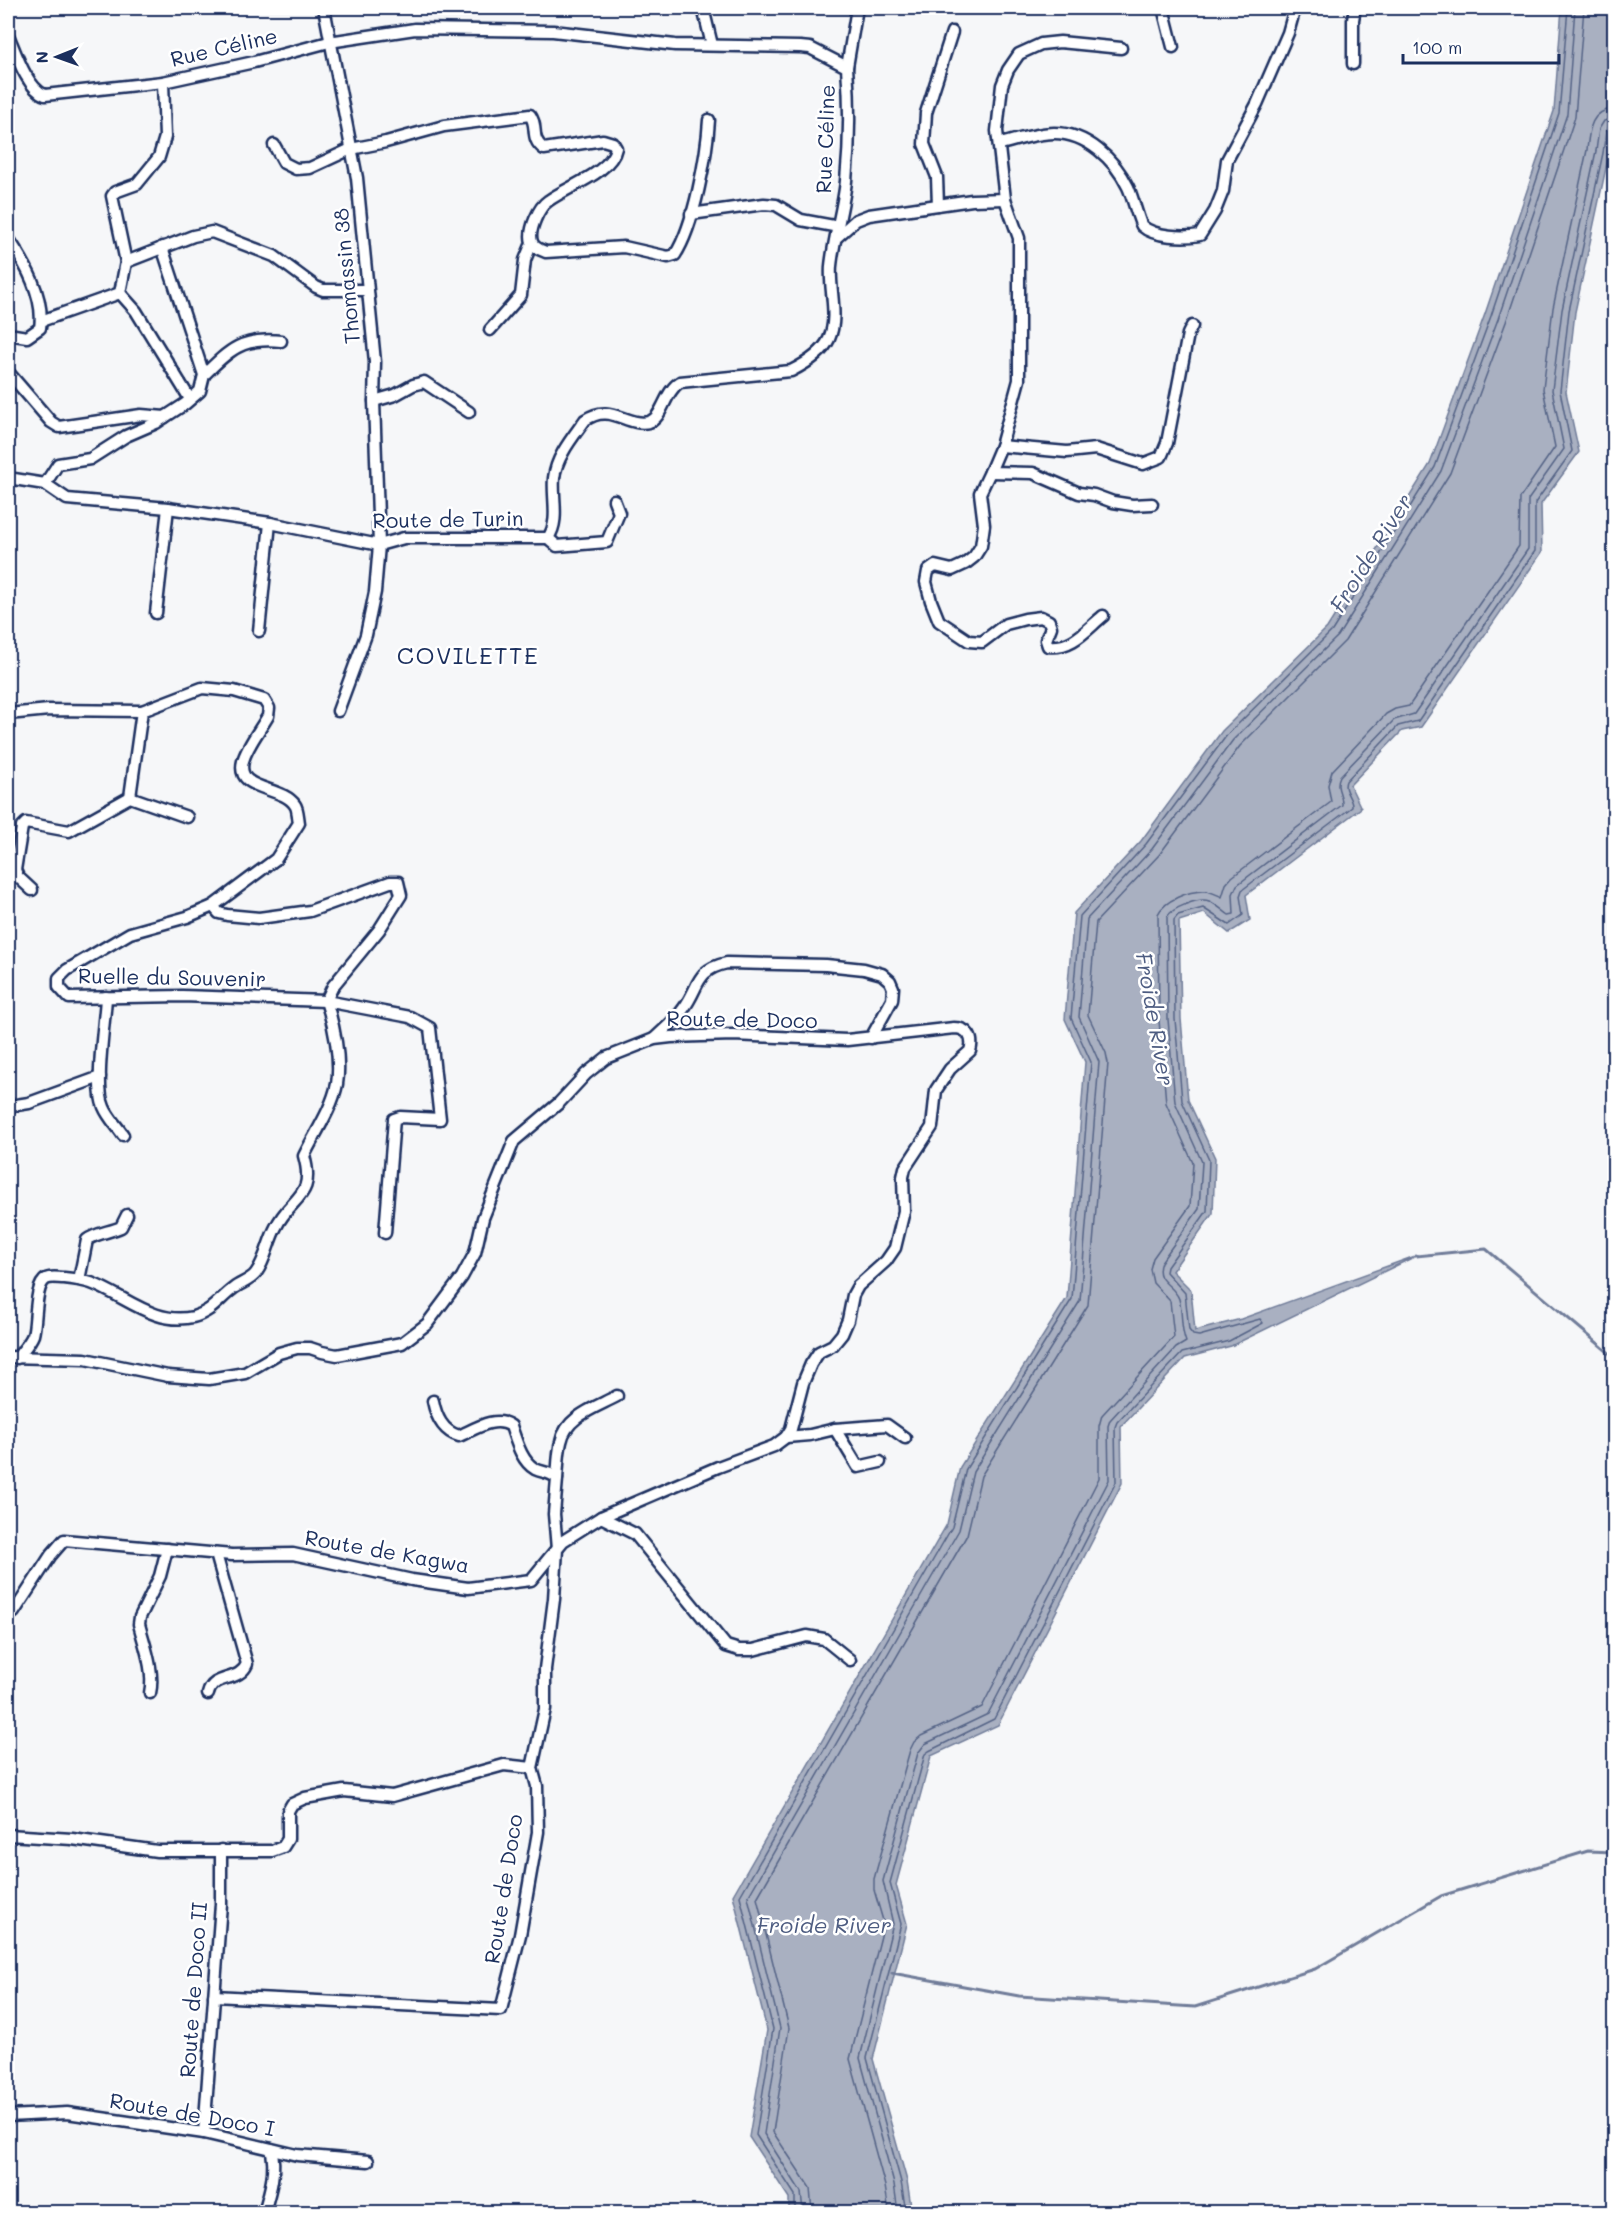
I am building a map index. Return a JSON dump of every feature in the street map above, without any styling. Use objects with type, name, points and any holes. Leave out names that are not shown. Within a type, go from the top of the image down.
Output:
[{"type":"street","name":"Thomassin 38","points":[[324,8],[357,178],[375,362],[374,402],[379,544],[375,592],[366,635],[338,711]]},
{"type":"street","points":[[702,8],[712,45]]},
{"type":"street","points":[[848,67],[857,8]]},
{"type":"street","points":[[1164,8],[1173,47]]},
{"type":"street","points":[[1000,144],[1055,133],[1087,141],[1109,159],[1127,184],[1138,211],[1139,222],[1143,227],[1171,236],[1200,235],[1215,211],[1222,191],[1227,160],[1257,104],[1288,33],[1295,8]]},
{"type":"street","points":[[1353,64],[1355,8]]},
{"type":"street","name":"Rue Céline","points":[[120,293],[126,262],[112,196],[115,192],[137,184],[159,157],[165,137],[163,82],[254,63],[329,42],[415,29],[553,31],[675,45],[810,48],[848,67],[850,120],[846,181],[839,228]]},
{"type":"street","points":[[938,205],[937,177],[924,144],[926,113],[952,32]]},
{"type":"street","points":[[8,35],[30,83],[39,93],[45,95],[163,82]]},
{"type":"street","points":[[1103,616],[1073,641],[1056,647],[1048,646],[1046,640],[1051,627],[1049,621],[1041,617],[1006,624],[982,642],[969,641],[939,621],[926,582],[928,571],[935,566],[952,570],[974,557],[981,546],[984,525],[980,493],[1001,446],[1019,380],[1019,238],[1005,200],[998,131],[1002,85],[1008,70],[1019,54],[1041,44],[1060,42],[1121,48]]},
{"type":"street","points":[[274,145],[284,164],[296,168],[310,168],[351,149],[444,126],[525,114],[533,118],[536,140],[544,149],[603,140],[613,143],[616,148],[612,160],[597,172],[546,202],[537,216],[532,231],[532,243],[525,260],[521,295],[490,330]]},
{"type":"street","points":[[532,243],[536,248],[546,252],[624,247],[668,257],[675,255],[691,214],[708,148],[709,120]]},
{"type":"street","points":[[691,214],[764,204],[776,206],[801,220],[839,228],[869,215],[972,200],[1005,200]]},
{"type":"street","name":"Route de Turin","points":[[8,478],[45,484],[67,499],[168,508],[379,544],[404,538],[548,538],[554,530],[554,478],[557,463],[585,420],[592,415],[604,412],[642,422],[650,421],[657,417],[669,391],[680,382],[791,371],[817,354],[828,339],[833,318],[831,267],[839,228]]},
{"type":"street","points":[[126,262],[193,236],[212,232],[274,256],[323,290],[367,290]]},
{"type":"street","points":[[8,238],[28,271],[40,308],[41,321],[40,328],[27,337],[8,334]]},
{"type":"street","points":[[162,247],[204,375]]},
{"type":"street","points":[[41,321],[120,293],[136,311],[190,399]]},
{"type":"street","points":[[1001,446],[1067,452],[1096,449],[1143,464],[1161,457],[1167,443],[1188,334],[1192,326]]},
{"type":"street","points":[[45,484],[58,464],[90,459],[126,436],[156,423],[190,399],[200,391],[204,375],[222,356],[249,341],[261,339],[281,341]]},
{"type":"street","points":[[8,372],[51,422],[59,426],[141,415],[165,417]]},
{"type":"street","points":[[374,402],[395,396],[413,385],[424,382],[469,412]]},
{"type":"street","points":[[990,472],[1033,473],[1079,493],[1094,495],[1113,502],[1132,505],[1152,504]]},
{"type":"street","points":[[548,538],[557,546],[607,542],[619,513],[614,500]]},
{"type":"street","points":[[156,613],[168,508]]},
{"type":"street","points":[[259,631],[270,524]]},
{"type":"street","points":[[8,714],[50,710],[142,711],[202,688],[234,691],[264,700],[269,708],[268,716],[243,760],[242,772],[248,782],[283,795],[295,805],[299,823],[276,859],[213,906],[219,913],[260,918],[310,911],[390,882],[398,882],[401,895],[379,930],[333,986],[326,1001]]},
{"type":"street","points":[[130,797],[142,711]]},
{"type":"street","points":[[32,890],[18,877],[15,870],[22,827],[26,823],[69,831],[130,797],[188,817]]},
{"type":"street","name":"Ruelle du Souvenir","points":[[213,906],[187,917],[130,933],[67,970],[59,978],[59,987],[69,998],[182,996],[326,1001],[410,1017],[430,1028],[440,1119],[400,1117],[394,1119],[385,1233]]},
{"type":"street","points":[[654,1039],[684,1008],[700,978],[712,966],[727,963],[826,965],[864,969],[882,974],[890,981],[893,988],[892,1000],[871,1038]]},
{"type":"street","points":[[106,997],[100,1077],[103,1107],[123,1135]]},
{"type":"street","name":"Route de Doco","points":[[12,1357],[32,1338],[38,1292],[43,1281],[50,1277],[92,1283],[129,1304],[170,1318],[193,1317],[216,1306],[233,1289],[255,1275],[265,1257],[270,1238],[278,1223],[297,1202],[307,1183],[309,1172],[303,1156],[329,1105],[337,1083],[336,1046],[326,1001]]},
{"type":"street","name":"Route de Doco","points":[[12,1357],[85,1359],[168,1376],[209,1379],[245,1373],[279,1353],[297,1348],[310,1348],[337,1354],[402,1342],[427,1324],[475,1253],[483,1218],[514,1141],[559,1103],[586,1074],[606,1058],[654,1039],[733,1035],[823,1041],[962,1028],[967,1031],[972,1045],[970,1051],[950,1069],[936,1090],[932,1127],[905,1168],[904,1211],[895,1248],[886,1261],[858,1286],[853,1295],[848,1320],[842,1334],[833,1345],[819,1352],[811,1364],[803,1383],[791,1429],[786,1437]]},
{"type":"street","points":[[10,1106],[29,1103],[100,1077]]},
{"type":"street","points":[[79,1280],[87,1240],[92,1236],[108,1233],[121,1227],[127,1215]]},
{"type":"street","points":[[8,1835],[72,1839],[157,1851],[272,1851],[284,1847],[288,1839],[288,1811],[292,1804],[305,1798],[344,1791],[392,1796],[504,1765],[532,1768],[545,1709],[545,1669],[554,1599],[557,1549],[555,1514],[561,1441],[564,1432],[574,1418],[618,1396]]},
{"type":"street","points":[[432,1401],[440,1422],[459,1436],[497,1421],[505,1422],[511,1426],[528,1464],[536,1470],[554,1475],[557,1479]]},
{"type":"street","points":[[600,1517],[774,1446],[786,1437],[810,1435],[835,1429],[887,1425],[905,1438]]},
{"type":"street","points":[[835,1429],[858,1467],[880,1462]]},
{"type":"street","points":[[600,1517],[635,1534],[726,1646],[739,1650],[753,1650],[807,1636],[824,1640],[850,1660]]},
{"type":"street","name":"Route de Kagwa","points":[[8,1616],[14,1612],[51,1555],[64,1540],[216,1554],[293,1554],[412,1581],[468,1588],[531,1580],[563,1541],[600,1517]]},
{"type":"street","points":[[150,1693],[152,1685],[139,1624],[140,1617],[160,1576],[167,1549]]},
{"type":"street","points":[[208,1694],[215,1682],[239,1675],[247,1664],[216,1554]]},
{"type":"street","name":"Route de Doco","points":[[214,1996],[501,2010],[520,1935],[538,1832],[537,1786],[532,1768]]},
{"type":"street","name":"Route de Doco II","points":[[204,2133],[221,1904],[221,1850]]},
{"type":"street","name":"Route de Doco I","points":[[8,2116],[67,2113],[204,2133],[297,2155],[368,2161]]},
{"type":"street","points":[[264,2212],[273,2173],[274,2159],[271,2149]]},
{"type":"water","name":"Froide River","points":[[1562,8],[1614,8],[1614,113],[1609,154],[1575,312],[1566,392],[1579,452],[1541,504],[1542,552],[1421,727],[1402,731],[1350,785],[1361,808],[1246,895],[1250,920],[1229,933],[1204,913],[1179,921],[1181,1019],[1188,1100],[1215,1158],[1213,1213],[1172,1271],[1191,1290],[1195,1331],[1241,1319],[1418,1255],[1231,1346],[1185,1358],[1121,1426],[1122,1483],[998,1725],[931,1756],[896,1885],[907,1924],[873,2059],[907,2181],[912,2212],[789,2212],[789,2198],[749,2137],[767,2030],[733,1895],[947,1524],[960,1467],[1067,1298],[1085,1062],[1065,1019],[1074,913],[1141,841],[1222,731],[1327,628],[1430,464],[1485,314],[1554,111]]},
{"type":"waterway","points":[[1416,1256],[1486,1249],[1614,1357]]},
{"type":"waterway","points":[[892,1973],[1019,1996],[1195,2007],[1315,1969],[1441,1896],[1588,1851],[1614,1852]]},
{"type":"district","name":"COVILETTE","points":[[468,656]]}]
